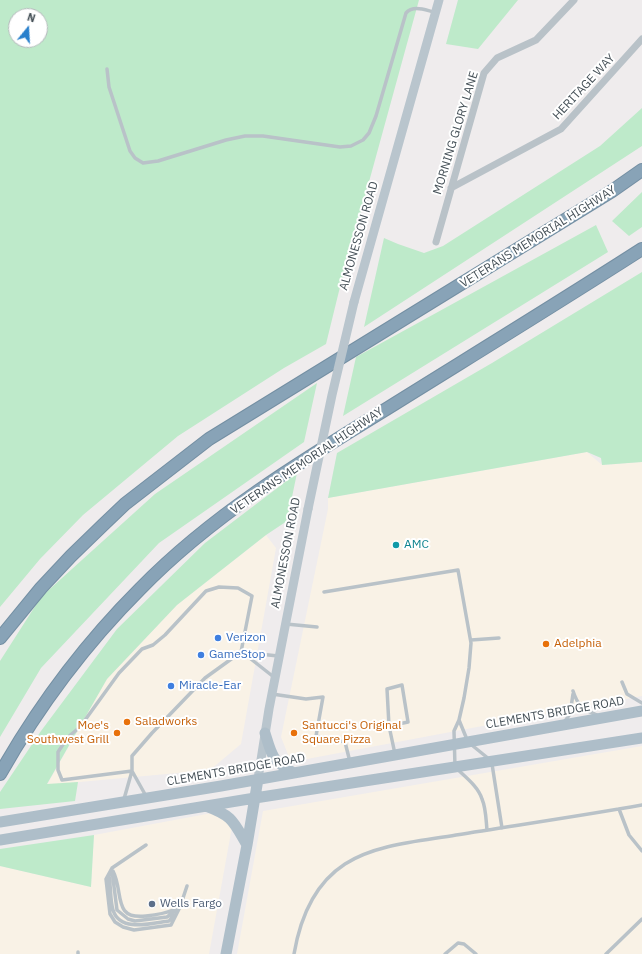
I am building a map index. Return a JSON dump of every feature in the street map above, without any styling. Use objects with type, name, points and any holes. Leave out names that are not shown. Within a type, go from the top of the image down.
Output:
[{"type":"highway","name":"VETERANS MEMORIAL HIGHWAY","points":[[0,638],[41,588],[71,556],[125,504],[209,440],[587,207],[642,170]]},
{"type":"highway","name":"VETERANS MEMORIAL HIGHWAY","points":[[0,774],[30,725],[86,648],[140,589],[187,546],[223,517],[290,469],[642,249]]},
{"type":"main road","name":"ALMONESSON ROAD","points":[[226,954],[247,845],[285,623],[332,395],[354,302],[439,0]]},
{"type":"main road","name":"CLEMENTS BRIDGE ROAD","points":[[0,822],[294,773],[642,711]]},
{"type":"main road","points":[[265,733],[272,756],[281,766],[294,773]]},
{"type":"main road","points":[[0,840],[255,798],[642,738]]},
{"type":"main road","points":[[205,806],[222,812],[233,821],[247,845]]},
{"type":"street","name":"MORNING GLORY LANE","points":[[436,242],[484,73],[497,58],[536,40],[574,0]]},
{"type":"street","name":"HERITAGE WAY","points":[[451,188],[561,129],[642,40]]},
{"type":"lane","points":[[107,69],[109,87],[130,151],[135,158],[143,163],[158,161],[244,136],[263,136],[340,146],[351,146],[363,140],[369,133],[406,13],[413,8],[436,12]]},
{"type":"lane","points":[[324,592],[458,570],[470,640],[469,668],[459,720],[454,731],[456,767],[482,798],[485,807],[487,830]]},
{"type":"lane","points":[[132,771],[62,780],[58,770],[58,752],[68,738],[80,727],[119,673],[142,649],[153,645],[165,635],[206,591],[219,586],[238,588],[252,596],[241,652]]},
{"type":"lane","points":[[285,623],[317,627]]},
{"type":"lane","points":[[470,640],[499,638]]},
{"type":"lane","points":[[123,802],[132,771],[132,756],[205,678],[241,652],[279,656]]},
{"type":"lane","points":[[241,652],[275,678]]},
{"type":"lane","points":[[622,682],[627,694],[642,703]]},
{"type":"lane","points":[[389,726],[408,722],[402,685],[387,689],[389,726],[395,755]]},
{"type":"lane","points":[[562,725],[570,714],[573,701],[573,690],[578,704],[584,709],[604,718]]},
{"type":"lane","points":[[272,694],[306,700],[323,697],[316,736],[345,742],[350,763]]},
{"type":"lane","points":[[459,720],[468,742],[492,761],[502,828]]},
{"type":"lane","points":[[132,771],[147,798]]},
{"type":"lane","points":[[294,954],[302,922],[313,898],[328,879],[345,864],[370,853],[384,848],[642,805]]},
{"type":"lane","points":[[619,809],[629,835],[642,851]]},
{"type":"lane","points":[[146,845],[112,868],[110,876],[113,910],[117,917],[124,923],[133,925],[169,921],[180,907],[187,886]]},
{"type":"lane","points":[[112,868],[117,878],[122,908],[126,913],[136,917],[166,914],[180,907]]},
{"type":"lane","points":[[606,954],[642,919]]},
{"type":"lane","points":[[445,954],[458,943],[464,944],[476,954]]},
{"type":"shaded area","points":[[587,452],[602,465],[642,462],[642,696],[291,762],[281,737],[328,509],[328,498]]},
{"type":"shaded area","points":[[266,535],[276,548],[241,744],[210,770],[47,785],[107,679],[177,605]]},
{"type":"shaded area","points":[[642,746],[642,954],[237,954],[263,811]]},
{"type":"shaded area","points":[[212,813],[224,817],[232,827],[209,954],[0,954],[0,866],[91,887],[94,835]]},
{"type":"green space","points":[[0,0],[419,0],[339,291],[326,344],[284,368],[178,436],[83,515],[40,559],[0,607]]},
{"type":"green space","points":[[458,0],[518,0],[478,49],[446,44]]},
{"type":"green space","points":[[642,108],[642,146],[364,327],[384,238],[424,253],[443,246],[600,146]]},
{"type":"green space","points":[[642,192],[642,227],[629,236],[612,221]]},
{"type":"green space","points":[[596,225],[608,252],[343,416],[356,357]]},
{"type":"green space","points":[[642,272],[642,462],[602,465],[601,458],[587,452],[328,498],[337,453],[492,363]]},
{"type":"green space","points":[[317,383],[304,442],[159,543],[41,668],[0,737],[0,661],[41,597],[155,494]]},
{"type":"green space","points":[[297,473],[287,521],[266,535],[177,605],[107,679],[47,784],[78,782],[75,801],[0,809],[0,792],[41,731],[117,629],[205,543]]},
{"type":"green space","points":[[94,835],[91,887],[0,866],[0,849]]},
{"type":"place","name":"AMC","points":[[396,545]]},
{"type":"place","name":"Verizon","points":[[218,638]]},
{"type":"place","name":"Adelphia","points":[[546,644]]},
{"type":"place","name":"GameStop","points":[[201,655]]},
{"type":"place","name":"Miracle-Ear","points":[[171,686]]},
{"type":"place","name":"Saladworks","points":[[127,722]]},
{"type":"place","name":"Moe's Southwest Grill","points":[[117,733]]},
{"type":"place","name":"Santucci's Original Square Pizza","points":[[294,733]]},
{"type":"place","name":"Wells Fargo","points":[[152,904]]}]
